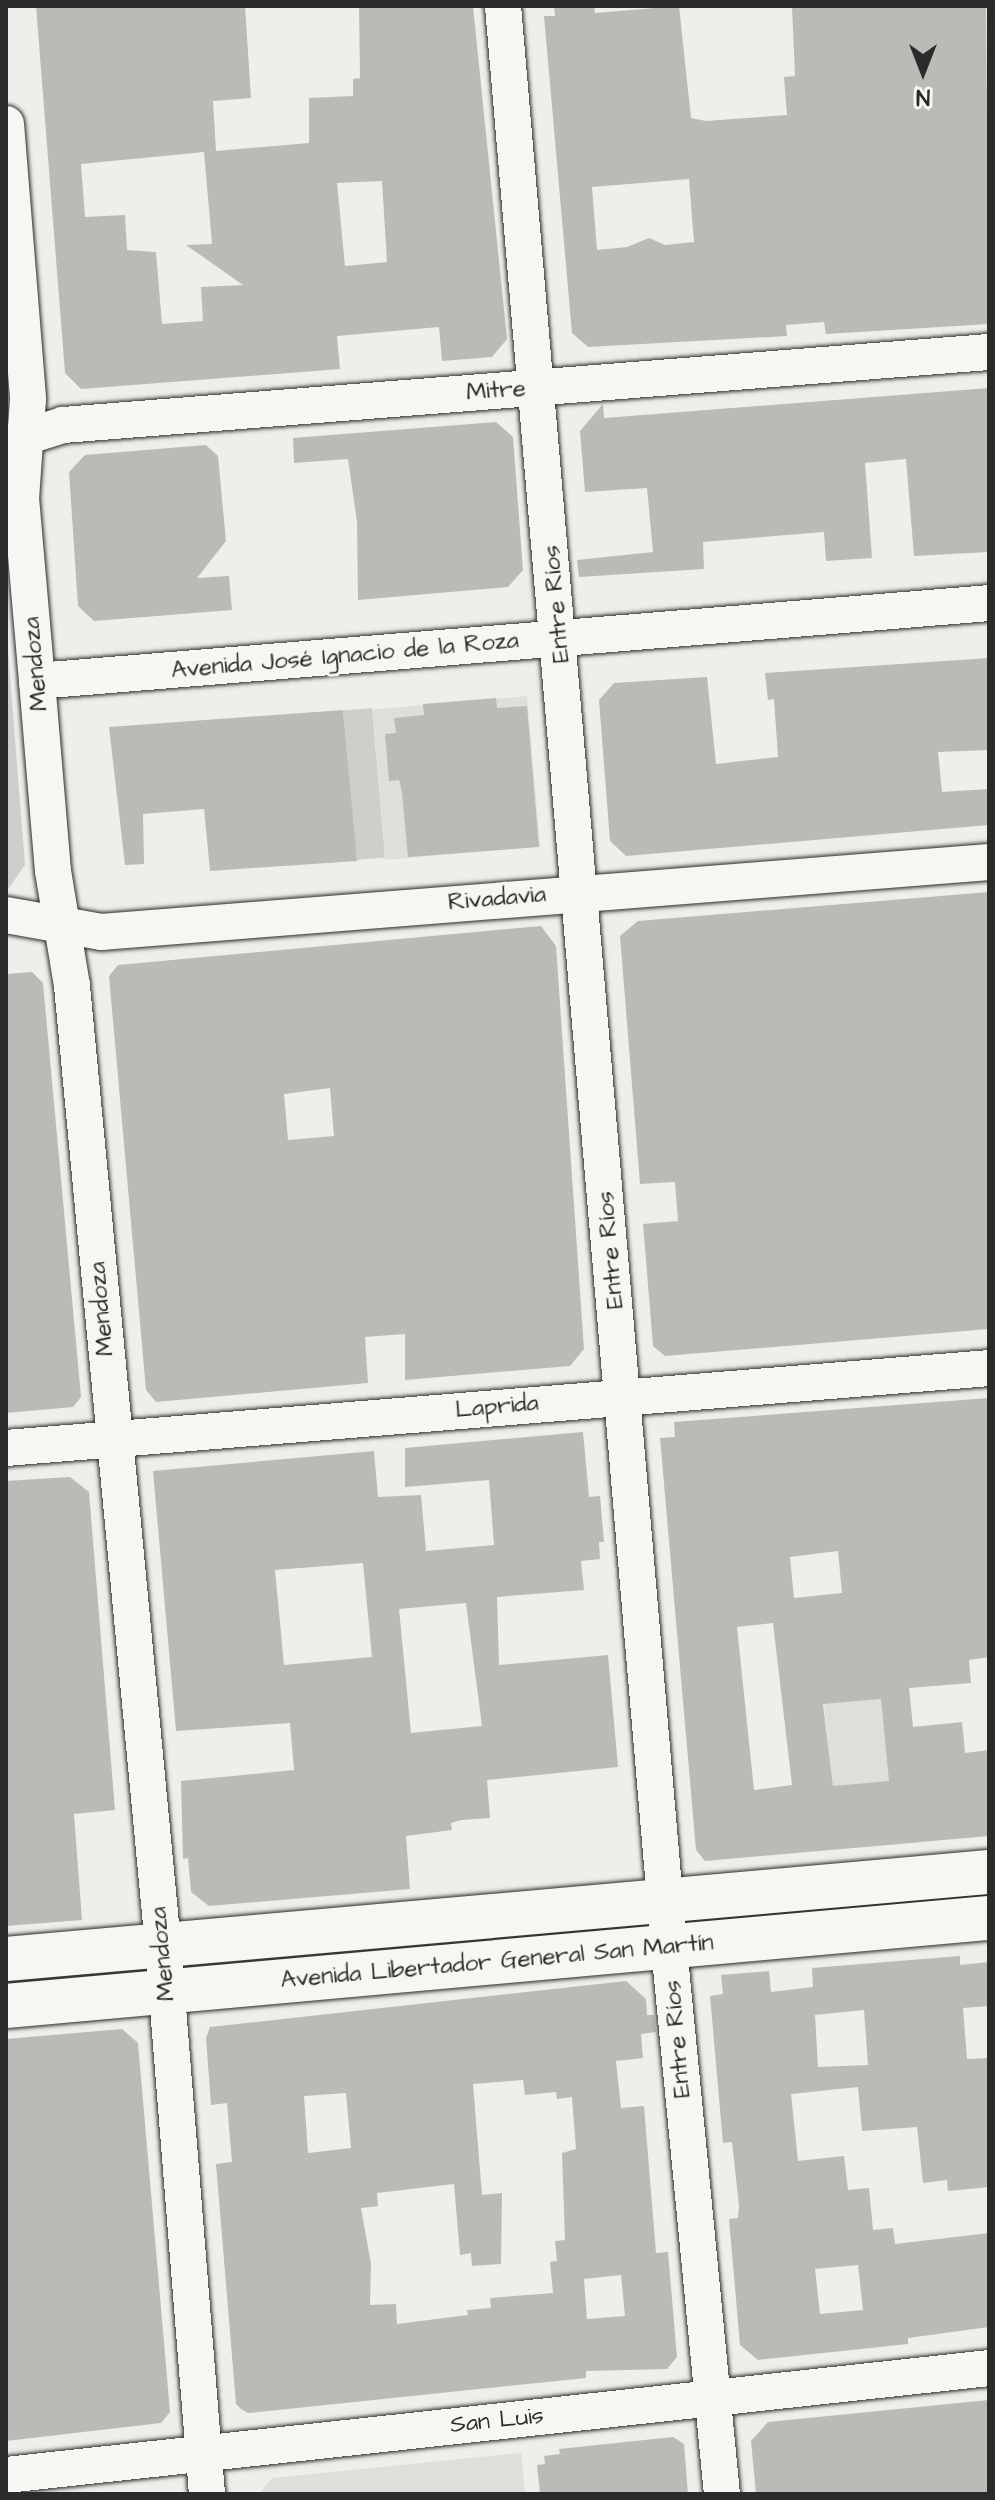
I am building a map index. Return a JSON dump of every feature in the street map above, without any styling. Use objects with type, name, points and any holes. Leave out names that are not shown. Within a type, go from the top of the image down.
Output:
[{"type":"main road","name":"Avenida Libertador General San Martín","points":[[6,1959],[989,1872]]},
{"type":"main road","name":"Avenida Libertador General San Martín","points":[[6,2006],[989,1918]]},
{"type":"street","name":"Entre Ríos","points":[[503,6],[582,892],[669,1947],[722,2494]]},
{"type":"street","name":"Mendoza","points":[[6,124],[28,399],[16,440],[37,681],[115,1438],[163,1945],[207,2494]]},
{"type":"street","name":"Mitre","points":[[16,440],[63,425],[989,352]]},
{"type":"street","name":"Avenida José Ignacio de la Roza","points":[[37,681],[989,603]]},
{"type":"street","name":"Rivadavia","points":[[6,915],[101,932],[989,862]]},
{"type":"street","name":"Laprida","points":[[6,1448],[989,1368]]},
{"type":"street","name":"San Luis","points":[[6,2475],[989,2368]]},
{"type":"shaded area","points":[[6,625],[25,865],[6,892]]},
{"type":"shaded area","points":[[527,696],[540,846],[386,860],[373,710]]},
{"type":"shaded area","points":[[372,708],[385,857],[356,860],[343,711]]},
{"type":"shaded area","points":[[902,1623],[925,1842],[840,1849],[824,1704]]},
{"type":"shaded area","points":[[125,1968],[125,1977],[6,1991],[6,1973]]},
{"type":"shaded area","points":[[521,2453],[525,2494],[259,2494],[272,2478]]},
{"type":"building","points":[[36,6],[245,6],[251,98],[213,101],[216,151],[309,143],[309,98],[353,96],[353,79],[360,78],[359,6],[473,6],[507,339],[492,357],[442,361],[439,327],[337,336],[340,369],[81,389],[65,373]],"holes":[[[214,151],[204,152],[212,244],[186,245],[243,285],[201,287],[203,321],[162,324],[156,252],[127,250],[125,215],[85,217],[81,164]],[[382,181],[387,262],[345,266],[337,183]]]},
{"type":"building","points":[[554,6],[594,6],[595,13],[679,6],[691,118],[706,121],[787,115],[784,77],[795,76],[792,6],[986,6],[989,324],[826,334],[824,322],[786,325],[787,336],[588,347],[572,333],[544,16],[555,16]],"holes":[[[689,179],[694,242],[665,245],[649,238],[627,247],[597,250],[592,187]]]},
{"type":"building","points":[[989,388],[989,552],[914,556],[906,459],[865,463],[872,558],[826,561],[824,532],[703,542],[704,569],[579,577],[577,560],[653,552],[647,488],[585,492],[580,431],[603,404],[604,418]]},
{"type":"building","points":[[496,422],[513,437],[523,570],[508,587],[358,600],[357,522],[348,459],[294,463],[293,438]]},
{"type":"building","points":[[206,445],[218,456],[226,541],[197,578],[229,576],[232,610],[94,621],[78,606],[69,472],[85,455]]},
{"type":"building","points":[[989,658],[989,750],[938,752],[942,792],[989,789],[989,825],[626,856],[610,841],[599,700],[614,683],[707,677],[716,764],[778,757],[774,699],[768,700],[765,673]]},
{"type":"building","points":[[496,698],[497,708],[527,706],[539,847],[408,857],[402,792],[399,780],[389,781],[385,734],[396,733],[394,718],[424,715],[423,704]]},
{"type":"building","points":[[343,710],[357,861],[210,871],[204,809],[143,814],[144,864],[125,865],[109,727]]},
{"type":"building","points":[[989,892],[989,1329],[665,1356],[653,1346],[643,1224],[678,1221],[675,1182],[640,1184],[620,936],[638,921]]},
{"type":"building","points":[[541,926],[556,946],[584,1349],[570,1366],[405,1380],[405,1334],[365,1337],[368,1383],[156,1402],[146,1390],[109,976],[118,965]],"holes":[[[330,1088],[334,1136],[288,1140],[284,1094]]]},
{"type":"building","points":[[32,972],[43,983],[81,1397],[73,1407],[6,1413],[6,974]]},
{"type":"building","points":[[989,1398],[989,1657],[969,1660],[971,1683],[909,1688],[913,1727],[962,1722],[965,1753],[989,1750],[989,1836],[705,1861],[696,1850],[660,1438],[675,1437],[674,1422]],"holes":[[[838,1551],[842,1593],[794,1598],[790,1557]],[[773,1623],[792,1785],[754,1790],[737,1627]],[[881,1699],[889,1781],[833,1786],[823,1704]]]},
{"type":"building","points":[[583,1432],[589,1497],[600,1496],[604,1542],[599,1542],[600,1559],[581,1561],[584,1590],[497,1597],[499,1665],[608,1655],[618,1767],[487,1780],[490,1818],[461,1820],[451,1823],[452,1830],[406,1836],[410,1889],[209,1906],[191,1892],[188,1858],[183,1859],[181,1781],[294,1770],[290,1723],[176,1731],[153,1471],[374,1451],[378,1497],[421,1495],[426,1551],[494,1545],[489,1480],[405,1487],[405,1448]],"holes":[[[363,1563],[372,1657],[284,1665],[275,1570]],[[466,1603],[482,1726],[411,1733],[399,1609]]]},
{"type":"building","points":[[70,1477],[89,1492],[115,1810],[74,1814],[82,1920],[6,1926],[6,1481]]},
{"type":"building","points":[[960,1956],[960,1965],[989,1962],[989,2006],[963,2008],[967,2059],[989,2058],[989,2187],[948,2191],[947,2180],[923,2183],[917,2127],[862,2131],[858,2087],[791,2094],[798,2161],[844,2156],[848,2190],[869,2188],[873,2230],[893,2228],[895,2244],[989,2233],[989,2327],[908,2338],[908,2344],[758,2360],[740,2345],[729,2219],[738,2218],[739,2206],[732,2142],[723,2143],[710,1996],[723,1994],[721,1975],[769,1971],[771,1992],[813,1987],[812,1968]],"holes":[[[864,2010],[868,2065],[818,2067],[815,2015]],[[858,2265],[863,2310],[820,2314],[815,2269]]]},
{"type":"building","points":[[626,1981],[646,1999],[647,2015],[654,2015],[656,2032],[641,2034],[643,2058],[616,2061],[621,2108],[644,2106],[656,2253],[668,2252],[677,2357],[667,2369],[586,2371],[586,2378],[248,2413],[241,2409],[236,2404],[216,2164],[232,2162],[227,2103],[211,2105],[206,2038],[210,2027]],"holes":[[[523,2080],[525,2095],[556,2092],[557,2099],[572,2097],[576,2149],[562,2153],[565,2240],[555,2241],[557,2261],[550,2262],[553,2293],[490,2298],[491,2308],[467,2310],[468,2315],[397,2324],[396,2304],[370,2305],[371,2264],[361,2208],[378,2206],[377,2193],[454,2184],[460,2255],[471,2253],[472,2266],[501,2264],[502,2193],[482,2195],[473,2084]],[[346,2093],[351,2148],[308,2153],[304,2096]],[[621,2275],[625,2316],[587,2319],[584,2279]]]},
{"type":"building","points":[[122,2029],[138,2043],[170,2412],[161,2423],[6,2441],[6,2039]]},
{"type":"building","points":[[989,2400],[989,2494],[756,2494],[751,2441],[768,2422]]},
{"type":"building","points":[[673,2437],[684,2444],[688,2494],[540,2494],[537,2465],[545,2464],[544,2456],[560,2454],[559,2449]]}]
